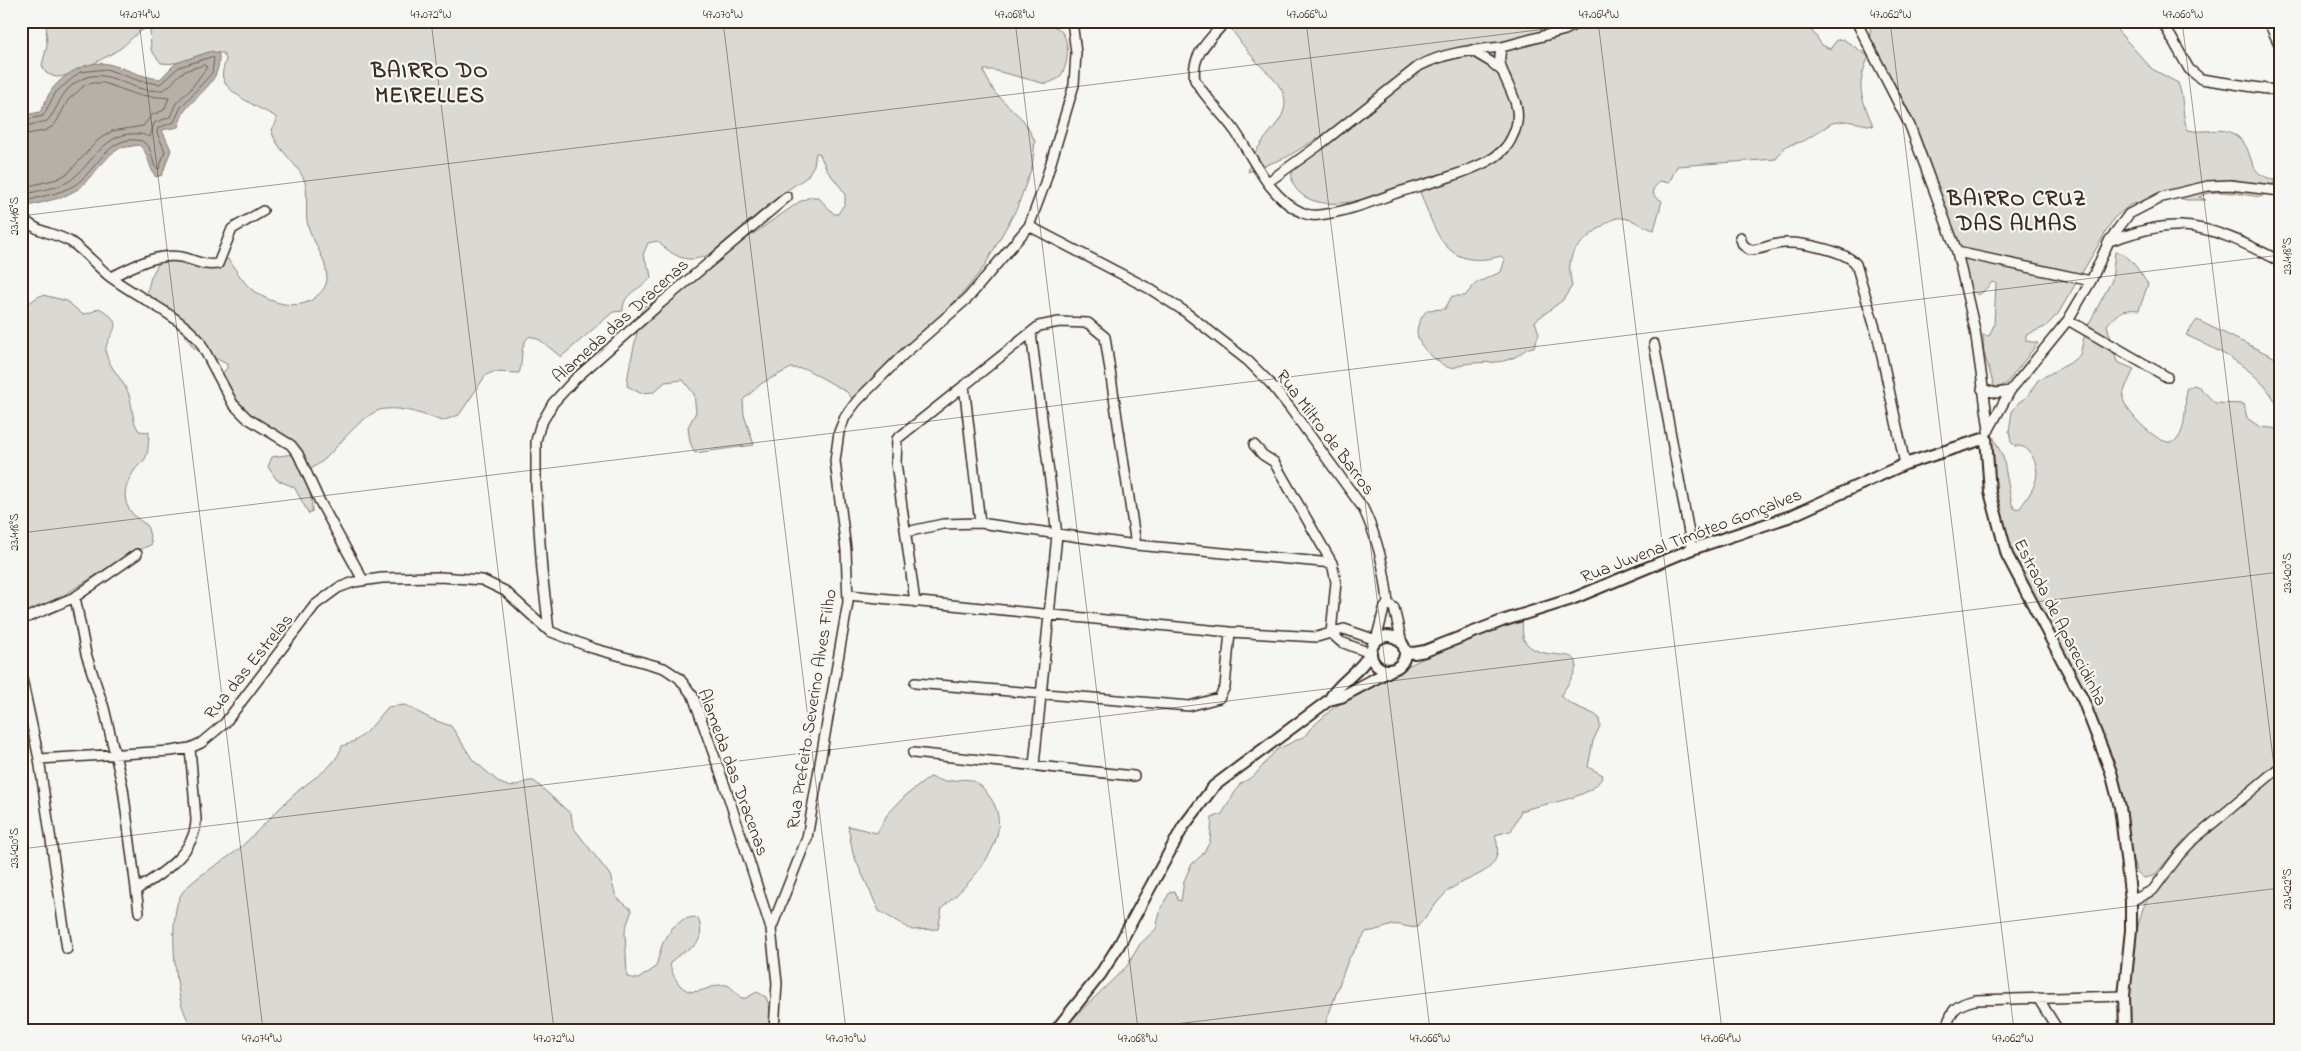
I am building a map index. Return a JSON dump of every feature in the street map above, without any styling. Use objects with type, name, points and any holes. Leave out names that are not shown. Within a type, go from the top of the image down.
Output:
[{"type":"street","name":"Rua Prefeito Severino Alves Filho","points":[[774,1030],[777,984],[771,929],[807,838],[833,694],[848,595],[846,550],[835,461],[836,446],[845,417],[878,378],[982,283],[1029,226],[1044,186],[1074,85],[1076,53],[1072,21]]},
{"type":"street","points":[[1226,21],[1197,57],[1194,72],[1196,80],[1234,130],[1268,182],[1286,203],[1302,213],[1313,216],[1342,211],[1417,187],[1490,160],[1507,145],[1516,127],[1518,113],[1515,97],[1499,59],[1502,48]]},
{"type":"street","points":[[1268,182],[1318,146],[1419,66],[1435,57],[1470,50],[1502,48],[1566,30],[1581,21]]},
{"type":"street","points":[[1856,21],[1910,126],[1957,252],[1975,330],[1988,434]]},
{"type":"street","points":[[2162,21],[2189,69],[2201,78],[2280,91]]},
{"type":"street","points":[[2268,21],[2280,46]]},
{"type":"street","points":[[1470,50],[1491,62],[1503,72]]},
{"type":"street","points":[[1988,434],[2010,391],[2068,320],[2091,281],[2110,241],[2128,214],[2162,197],[2208,186],[2230,185],[2280,191]]},
{"type":"street","name":"Alameda das Dracenas","points":[[771,929],[728,795],[693,696],[679,678],[664,668],[592,648],[549,631],[536,486],[536,441],[540,426],[553,403],[575,379],[786,197]]},
{"type":"street","points":[[111,277],[157,257],[181,257],[205,265],[218,264],[232,229],[263,211]]},
{"type":"street","points":[[22,218],[35,229],[71,241],[111,277],[172,316],[192,332],[199,340],[232,404],[248,418],[291,446],[298,454],[319,500],[363,580],[440,577],[482,580],[505,591],[549,631]]},
{"type":"street","name":"Rua Miltro de Barros","points":[[1029,226],[1150,289],[1248,361],[1270,384],[1363,508],[1380,548],[1388,603],[1394,608],[1403,647]]},
{"type":"street","points":[[2110,241],[2144,230],[2182,226],[2217,234],[2250,246],[2280,261]]},
{"type":"street","points":[[1740,238],[1743,245],[1750,250],[1785,243],[1795,244],[1838,253],[1856,264],[1878,338],[1905,464]]},
{"type":"street","points":[[1957,252],[2091,281]]},
{"type":"street","points":[[2068,320],[2167,377]]},
{"type":"street","points":[[915,602],[896,463],[897,439],[1039,326],[1059,322],[1088,323],[1105,337],[1136,545]]},
{"type":"street","points":[[1031,333],[1057,535],[1034,765]]},
{"type":"street","points":[[1654,344],[1692,549]]},
{"type":"street","points":[[964,385],[980,523]]},
{"type":"street","points":[[1982,389],[1996,393],[2010,391]]},
{"type":"street","name":"Rua Juvenal Timóteo Gonçalves","points":[[1403,647],[1414,654],[1425,652],[1502,621],[1540,610],[1692,549],[1791,516],[1905,464],[1988,434]]},
{"type":"street","name":"Estrada de Aparecidinha","points":[[1988,434],[1990,492],[2006,555],[2083,700],[2111,772],[2120,807],[2131,901],[2131,930],[2124,996],[2125,1030]]},
{"type":"street","points":[[1254,445],[1274,462],[1332,563],[1336,582],[1331,633]]},
{"type":"street","points":[[906,532],[943,524],[980,523],[1136,545],[1332,563]]},
{"type":"street","points":[[21,620],[75,597],[136,554]]},
{"type":"street","name":"Rua das Estrelas","points":[[39,759],[171,751],[190,748],[207,740],[225,723],[315,605],[338,588],[363,580]]},
{"type":"street","points":[[848,595],[1230,632],[1317,637],[1344,629],[1376,640],[1389,636],[1403,647],[1400,665],[1342,698],[1330,700],[1214,786],[1183,827],[1119,945],[1100,975],[1056,1030]]},
{"type":"street","points":[[75,597],[86,654],[104,708],[115,754],[130,829],[140,912]]},
{"type":"street","name":"Rua Miltro de Barros","points":[[1376,640],[1384,609],[1388,603]]},
{"type":"street","points":[[915,683],[1189,706],[1219,698],[1225,686],[1230,632]]},
{"type":"street","points":[[1331,633],[1341,642],[1370,654],[1377,666],[1391,670]]},
{"type":"street","points":[[1330,700],[1333,692],[1366,662],[1376,640]]},
{"type":"street","points":[[21,674],[39,759],[67,949]]},
{"type":"street","points":[[136,890],[180,856],[192,842],[196,830],[196,819],[190,748]]},
{"type":"street","points":[[914,753],[1134,776]]},
{"type":"street","points":[[2131,901],[2153,890],[2179,855],[2194,839],[2280,768]]},
{"type":"street","points":[[1945,1030],[1951,1012],[1962,1003],[1996,999],[2124,996]]},
{"type":"street","points":[[2038,998],[2058,1030]]},
{"type":"shaded area","points":[[46,21],[1033,21],[1050,25],[1063,33],[1067,45],[1067,59],[1060,77],[1046,84],[993,70],[984,70],[995,93],[1024,121],[1035,141],[1032,167],[1017,208],[984,267],[963,293],[890,360],[854,401],[847,392],[806,369],[791,368],[762,383],[743,400],[744,415],[754,445],[695,453],[690,442],[688,427],[696,412],[694,394],[683,380],[665,382],[654,392],[640,393],[627,386],[637,332],[638,324],[636,321],[644,306],[657,301],[799,202],[810,197],[818,197],[834,214],[838,214],[845,203],[845,193],[827,170],[819,153],[816,153],[814,165],[807,177],[780,195],[710,254],[695,259],[682,258],[657,241],[648,243],[643,255],[651,278],[629,296],[623,311],[613,312],[561,357],[540,340],[530,336],[524,344],[519,373],[493,372],[486,375],[459,415],[442,421],[400,409],[385,409],[370,415],[324,460],[307,472],[312,502],[312,512],[309,514],[294,487],[277,480],[268,467],[272,457],[293,454],[293,451],[268,432],[217,379],[227,368],[227,364],[194,348],[176,323],[146,296],[151,277],[163,255],[174,254],[203,270],[221,260],[228,259],[251,289],[275,302],[294,305],[303,304],[323,290],[327,282],[325,265],[308,226],[305,183],[299,171],[273,136],[271,129],[276,123],[276,117],[238,95],[226,84],[223,71],[226,59],[223,53],[206,53],[177,63],[161,63],[151,50],[149,27],[137,34],[121,48],[99,61],[70,74],[53,76],[46,73],[42,65],[47,46]]},
{"type":"shaded area","points":[[1233,21],[1805,21],[1822,45],[1830,49],[1837,40],[1843,39],[1868,56],[1872,21],[2109,21],[2152,69],[2178,83],[2182,96],[2184,119],[2188,130],[2218,130],[2234,134],[2242,140],[2258,172],[2275,180],[2271,190],[2261,197],[2229,192],[2213,192],[2199,197],[2206,200],[2187,200],[2168,196],[2154,197],[2130,205],[2114,218],[2058,314],[2045,327],[2026,335],[2026,341],[2038,343],[2007,383],[1998,388],[1994,386],[1984,353],[1983,335],[1989,336],[1994,325],[1996,283],[1992,282],[1978,295],[1969,287],[1920,136],[1895,85],[1882,67],[1869,56],[1862,76],[1861,91],[1873,126],[1847,121],[1832,123],[1804,141],[1786,146],[1776,159],[1677,166],[1669,183],[1660,181],[1653,189],[1654,196],[1662,201],[1654,230],[1631,220],[1617,218],[1599,228],[1574,251],[1570,267],[1572,286],[1563,300],[1535,321],[1539,334],[1534,347],[1503,361],[1471,363],[1450,368],[1434,358],[1419,341],[1417,330],[1422,317],[1427,310],[1445,309],[1452,296],[1465,296],[1476,283],[1501,272],[1505,260],[1501,256],[1482,259],[1466,258],[1454,253],[1444,244],[1437,232],[1418,187],[1408,187],[1352,202],[1337,203],[1323,203],[1311,200],[1300,193],[1293,185],[1292,173],[1299,162],[1318,142],[1318,138],[1287,157],[1248,172],[1255,153],[1282,116],[1285,99],[1278,84],[1232,30],[1229,25]]},
{"type":"shaded area","points":[[2115,252],[2126,256],[2148,284],[2139,310],[2121,312],[2107,325],[2117,362],[2134,369],[2123,398],[2136,420],[2153,435],[2162,440],[2175,441],[2182,431],[2186,389],[2194,385],[2199,387],[2215,403],[2244,404],[2247,418],[2260,427],[2280,429],[2280,1030],[2131,1030],[2130,984],[2142,912],[2150,895],[2184,848],[2187,840],[2184,840],[2154,876],[2144,878],[2137,872],[2130,852],[2119,788],[2060,658],[2048,646],[2043,625],[2000,546],[1983,464],[1984,445],[1988,436],[1992,434],[2003,457],[2012,504],[2015,509],[2020,508],[2033,489],[2037,469],[2028,450],[2015,446],[2011,442],[2009,431],[2012,412],[2019,402],[2027,397],[2038,380],[2070,363],[2080,355],[2086,329],[2112,280]]},
{"type":"shaded area","points":[[43,295],[67,301],[82,314],[90,313],[99,308],[114,321],[115,326],[107,343],[107,357],[128,393],[139,431],[149,432],[146,456],[129,479],[126,487],[126,501],[128,508],[133,514],[147,525],[152,544],[123,558],[64,595],[21,617],[21,304]]},
{"type":"shaded area","points":[[2197,320],[2280,360],[2280,411],[2273,397],[2253,374],[2228,356],[2186,335]]},
{"type":"shaded area","points":[[1522,621],[1524,640],[1533,649],[1544,653],[1574,658],[1576,665],[1572,676],[1560,696],[1599,718],[1600,726],[1593,741],[1588,767],[1603,775],[1590,790],[1579,795],[1521,811],[1511,831],[1495,835],[1498,848],[1496,858],[1491,865],[1484,871],[1448,891],[1417,927],[1396,925],[1366,932],[1348,960],[1325,1025],[1325,1030],[1061,1030],[1127,966],[1140,944],[1156,929],[1161,908],[1170,892],[1175,891],[1178,900],[1181,901],[1184,881],[1191,865],[1202,855],[1210,842],[1212,818],[1222,814],[1240,784],[1254,776],[1276,750],[1305,736],[1332,709],[1378,680],[1460,641],[1492,628]]},
{"type":"shaded area","points":[[405,705],[431,719],[451,726],[473,760],[500,783],[510,787],[534,781],[571,814],[573,827],[610,875],[616,897],[632,910],[625,930],[627,977],[638,979],[652,970],[656,966],[662,945],[672,928],[684,919],[694,917],[699,920],[701,930],[697,943],[670,963],[677,981],[690,991],[727,985],[741,998],[746,998],[757,992],[766,997],[770,1009],[769,1030],[192,1030],[181,1002],[175,960],[175,915],[182,893],[194,881],[241,847],[304,786],[330,766],[342,746],[362,736],[388,707]]},
{"type":"shaded area","points":[[930,777],[941,781],[968,779],[979,785],[989,796],[997,811],[998,826],[995,842],[978,872],[942,908],[938,929],[912,930],[879,911],[853,854],[848,826],[877,833],[887,815],[904,797]]},
{"type":"water","points":[[212,51],[219,54],[219,63],[214,78],[186,109],[178,127],[162,130],[171,150],[162,175],[156,177],[145,152],[139,145],[120,148],[111,154],[80,188],[63,197],[21,208],[21,116],[40,112],[51,91],[64,77],[85,66],[100,63],[160,79],[176,63]]},
{"type":"district","name":"BAIRRO DO MEIRELLES","points":[[430,82]]},
{"type":"district","name":"BAIRRO CRUZ DAS ALMAS","points":[[2017,210]]}]
